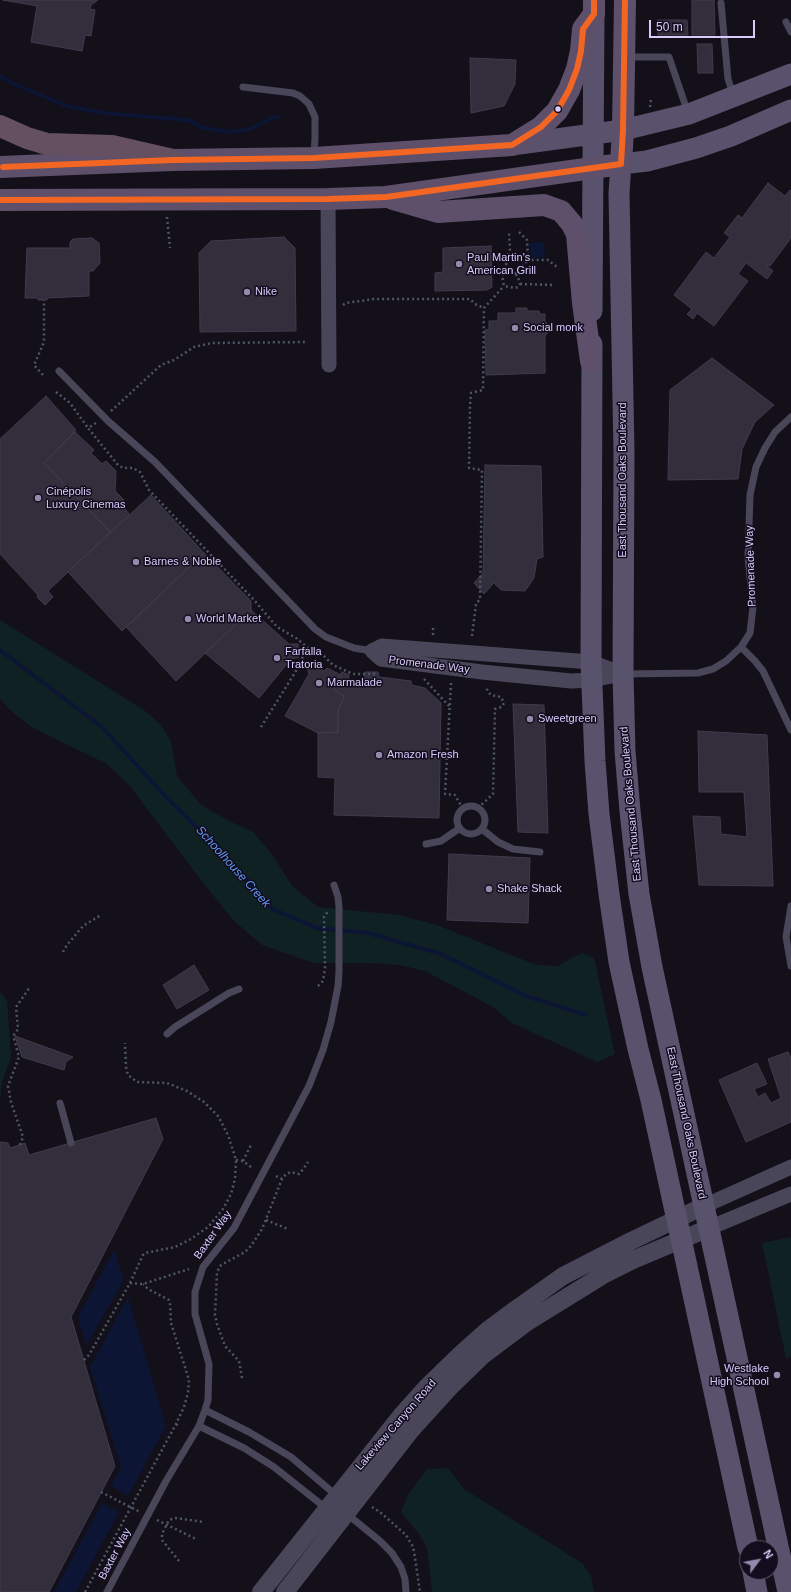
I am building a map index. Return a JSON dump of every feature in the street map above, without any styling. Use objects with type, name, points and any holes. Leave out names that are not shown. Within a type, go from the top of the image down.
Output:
[{"type":"highway","points":[[0,126],[27,138],[47,144],[112,146],[172,160]]},
{"type":"main road","name":"East Thousand Oaks Boulevard","points":[[625,0],[623,130],[619,193],[624,452],[623,674],[625,751],[638,894],[652,967],[788,1592]]},
{"type":"main road","points":[[594,7],[594,167],[591,361],[591,671],[599,814],[619,962],[677,1218],[746,1540]]},
{"type":"main road","points":[[512,145],[541,128],[557,111],[577,69],[581,51],[583,29],[594,7]]},
{"type":"main road","points":[[0,167],[172,160],[314,158],[512,145],[623,130],[688,114],[791,74]]},
{"type":"main road","points":[[0,200],[328,199],[386,197],[594,167],[647,161],[696,148],[738,133],[791,110]]},
{"type":"main road","points":[[386,197],[438,212],[544,205],[561,211],[572,224],[577,234],[583,303],[591,361]]},
{"type":"main road","points":[[755,1580],[757,1592]]},
{"type":"street","points":[[328,199],[329,365]]},
{"type":"street","name":"Promenade Way","points":[[591,671],[571,681],[482,672],[381,659],[372,651],[382,646],[389,646],[623,674]]},
{"type":"street","points":[[704,1206],[791,1167]]},
{"type":"street","points":[[709,1228],[791,1194]]},
{"type":"street","name":"Lakeview Canyon Road","points":[[285,1592],[338,1507],[396,1422],[426,1388],[488,1330],[564,1276],[624,1244],[704,1206]]},
{"type":"street","name":"Lakeview Canyon Road","points":[[261,1592],[338,1507],[411,1430],[433,1404],[499,1343],[527,1322],[603,1275],[681,1238],[709,1228]]},
{"type":"lane","points":[[721,3],[728,79],[735,97]]},
{"type":"lane","points":[[786,22],[791,32]]},
{"type":"lane","points":[[625,57],[669,57],[688,114]]},
{"type":"lane","points":[[243,87],[293,93],[300,96],[309,104],[315,117],[314,158]]},
{"type":"lane","points":[[59,371],[108,421],[155,462],[315,629],[326,637],[354,648],[372,651]]},
{"type":"lane","name":"Promenade Way","points":[[623,674],[698,673],[713,669],[726,661],[741,647],[750,633],[753,607],[748,557],[750,495],[756,467],[765,448],[776,432],[791,417]]},
{"type":"lane","points":[[741,647],[755,660],[763,671],[791,730]]},
{"type":"lane","points":[[471,806],[478,808],[485,816],[482,829],[476,833],[467,833],[460,828],[458,816],[463,809],[471,806]]},
{"type":"lane","points":[[426,844],[441,840],[460,828]]},
{"type":"lane","points":[[482,829],[498,842],[513,849],[540,852]]},
{"type":"lane","name":"Baxter Way","points":[[107,1592],[166,1481],[199,1426],[208,1402],[210,1378],[209,1364],[195,1314],[195,1292],[203,1267],[234,1228],[309,1086],[323,1050],[331,1022],[338,986],[339,907],[338,897],[334,885]]},
{"type":"lane","points":[[791,906],[786,937],[791,966]]},
{"type":"lane","points":[[167,1034],[175,1027],[223,997],[239,989]]},
{"type":"lane","points":[[60,1103],[71,1143]]},
{"type":"lane","points":[[205,1410],[250,1432],[291,1457],[338,1507],[392,1552],[401,1567],[405,1579],[406,1592]]},
{"type":"lane","points":[[199,1426],[244,1448],[274,1467],[314,1498],[338,1507]]},
{"type":"path","points":[[167,217],[170,248]]},
{"type":"path","points":[[515,274],[528,260],[527,240],[519,232]]},
{"type":"path","points":[[507,270],[506,262],[510,249],[509,233]]},
{"type":"path","points":[[528,260],[548,260],[557,267]]},
{"type":"path","points":[[507,270],[515,274],[520,284]]},
{"type":"path","points":[[504,286],[502,275],[507,270]]},
{"type":"path","points":[[504,286],[515,288],[520,284],[554,285]]},
{"type":"path","points":[[472,636],[476,604],[480,598],[482,470],[469,468],[471,393],[483,390],[484,308],[504,286]]},
{"type":"path","points":[[342,312],[342,306],[346,303],[374,299],[470,299],[484,308]]},
{"type":"path","points":[[43,375],[34,366],[44,342],[44,300]]},
{"type":"path","points":[[111,411],[162,365],[174,360],[194,348],[212,343],[308,342]]},
{"type":"path","points":[[56,392],[70,403],[88,428]]},
{"type":"path","points":[[433,626],[433,635]]},
{"type":"path","points":[[261,727],[301,663],[303,655],[308,648]]},
{"type":"path","points":[[424,679],[449,706]]},
{"type":"path","points":[[451,683],[446,794],[455,795],[463,809]]},
{"type":"path","points":[[478,808],[493,794],[495,709],[502,707],[504,703],[501,697],[491,695],[486,687]]},
{"type":"path","points":[[63,952],[83,926],[101,915]]},
{"type":"path","points":[[318,986],[323,981],[326,968],[324,917]]},
{"type":"path","points":[[20,1145],[23,1137],[11,1102],[8,1086],[19,1057],[14,1039],[14,1035],[18,1029],[16,1008],[30,987]]},
{"type":"path","points":[[84,1360],[89,1355],[130,1283],[145,1253],[175,1247],[191,1239],[208,1227],[223,1209],[231,1194],[235,1179],[236,1160],[228,1135],[218,1116],[204,1102],[187,1091],[167,1083],[137,1082],[128,1075],[126,1067],[125,1043]]},
{"type":"path","points":[[243,1161],[252,1143]]},
{"type":"path","points":[[236,1160],[243,1161],[251,1167]]},
{"type":"path","points":[[242,1378],[239,1361],[225,1346],[217,1324],[215,1315],[217,1298],[217,1272],[221,1265],[245,1252],[251,1246],[266,1220],[282,1179],[286,1174],[291,1172],[299,1174],[308,1162]]},
{"type":"path","points":[[276,1176],[282,1179]]},
{"type":"path","points":[[266,1220],[288,1229]]},
{"type":"path","points":[[130,1283],[143,1284],[189,1269]]},
{"type":"path","points":[[85,1592],[176,1424],[184,1407],[188,1393],[189,1380],[171,1322],[169,1300],[148,1290],[143,1284]]},
{"type":"path","points":[[176,1424],[180,1427]]},
{"type":"path","points":[[102,1492],[130,1508],[196,1539]]},
{"type":"path","points":[[372,1507],[380,1512],[406,1535],[412,1545],[420,1592]]},
{"type":"path","points":[[179,1561],[162,1540],[162,1534],[169,1520],[174,1518],[204,1522]]},
{"type":"shaded area","points":[[0,620],[144,710],[161,725],[171,742],[177,776],[200,804],[225,819],[253,832],[272,854],[292,886],[318,907],[399,915],[437,925],[536,965],[557,966],[582,953],[594,958],[615,1054],[597,1062],[512,1023],[493,1007],[425,971],[400,965],[371,963],[314,963],[262,945],[233,920],[129,785],[107,764],[33,728],[10,710],[0,699]]},
{"type":"shaded area","points":[[0,992],[7,1000],[11,1057],[2,1082],[0,1102]]},
{"type":"shaded area","points":[[791,1237],[791,1357],[786,1358],[762,1243]]},
{"type":"shaded area","points":[[448,1468],[464,1489],[582,1563],[591,1576],[594,1592],[432,1592],[427,1548],[419,1534],[401,1512],[408,1495],[427,1469]]},
{"type":"water","points":[[544,242],[545,257],[531,258],[530,243]]},
{"type":"water","points":[[114,1250],[124,1280],[86,1346],[78,1317]]},
{"type":"water","points":[[128,1297],[166,1426],[128,1496],[111,1486],[121,1467],[90,1367]]},
{"type":"water","points":[[102,1503],[119,1512],[76,1592],[54,1592]]},
{"type":"building","points":[[3,0],[98,0],[91,5],[90,9],[95,10],[91,36],[85,35],[82,51],[31,42],[37,6]]},
{"type":"building","points":[[692,0],[714,0],[715,35],[692,35]]},
{"type":"building","points":[[658,20],[687,20],[688,35],[658,35]]},
{"type":"building","points":[[697,44],[712,44],[713,73],[698,73]]},
{"type":"building","points":[[470,58],[516,60],[515,84],[504,106],[471,113]]},
{"type":"building","points":[[768,183],[785,196],[790,190],[791,191],[791,238],[770,266],[767,266],[773,271],[767,279],[746,263],[738,274],[748,281],[714,326],[697,313],[693,319],[687,314],[692,309],[674,295],[706,252],[714,258],[730,237],[724,233],[738,215],[742,218]]},
{"type":"building","name":"Nike","points":[[284,237],[295,248],[296,331],[200,332],[199,253],[211,241]]},
{"type":"building","points":[[92,238],[99,243],[100,263],[93,271],[89,271],[89,296],[47,298],[47,300],[25,298],[27,248],[70,248],[70,242],[73,239]]},
{"type":"building","points":[[491,246],[492,287],[487,290],[435,291],[435,273],[443,272],[443,248]]},
{"type":"building","points":[[516,308],[527,308],[527,311],[539,311],[540,314],[545,314],[547,334],[545,335],[545,373],[486,375],[485,330],[489,329],[489,321],[498,321],[498,313],[516,313]]},
{"type":"building","points":[[712,358],[774,405],[755,422],[742,449],[738,479],[668,480],[670,390]]},
{"type":"building","name":"Cinépolis Luxury Cinemas","points":[[46,396],[76,430],[44,463],[110,532],[48,591],[53,597],[45,605],[37,597],[38,595],[0,554],[0,439]]},
{"type":"building","points":[[75,432],[94,450],[91,453],[102,464],[106,461],[116,471],[115,491],[124,500],[121,504],[130,515],[110,532],[44,463]]},
{"type":"building","points":[[485,465],[541,466],[543,557],[537,559],[534,578],[525,591],[501,590],[494,583],[484,594],[474,583],[483,573]]},
{"type":"building","name":"Barnes & Noble","points":[[151,495],[204,553],[122,631],[68,572]]},
{"type":"building","name":"World Market","points":[[204,553],[251,601],[251,610],[176,681],[126,627]]},
{"type":"building","points":[[251,610],[289,644],[298,644],[299,657],[291,659],[259,698],[205,653]]},
{"type":"building","points":[[319,663],[324,672],[327,668],[341,675],[334,690],[344,696],[338,712],[338,732],[318,733],[285,716],[309,674],[307,667]]},
{"type":"building","name":"Amazon Fresh","points":[[342,672],[349,675],[348,682],[363,684],[365,672],[378,672],[379,677],[411,681],[412,685],[425,688],[441,703],[439,818],[334,815],[335,778],[318,777],[318,733],[338,732],[338,712],[344,696],[334,690]]},
{"type":"building","points":[[513,704],[544,705],[548,833],[518,832]]},
{"type":"building","points":[[698,731],[767,735],[773,886],[699,885],[693,816],[720,817],[721,834],[747,837],[744,792],[699,792]]},
{"type":"building","name":"Shake Shack","points":[[449,854],[530,858],[528,923],[447,920]]},
{"type":"building","points":[[194,965],[209,990],[177,1009],[163,985]]},
{"type":"building","points":[[15,1036],[73,1057],[66,1062],[64,1070],[22,1057]]},
{"type":"building","points":[[788,1052],[791,1058],[791,1122],[746,1142],[719,1080],[757,1063],[767,1084],[754,1089],[758,1097],[765,1093],[771,1103],[781,1098],[768,1059]]},
{"type":"building","points":[[156,1118],[163,1139],[71,1317],[115,1466],[49,1592],[0,1592],[0,1142],[8,1143],[10,1148],[25,1143],[29,1155]]},
{"type":"waterway","points":[[0,76],[14,84],[67,106],[103,113],[188,120],[204,128],[230,132],[250,129],[272,118],[278,117]]},
{"type":"waterway","name":"Schoolhouse Creek","points":[[0,650],[102,727],[166,797],[222,852],[272,909],[317,928],[368,933],[441,954],[526,996],[586,1015]]},
{"type":"transit line","points":[[3,167],[173,160],[314,158],[512,145],[541,127],[557,111],[569,90],[577,69],[581,51],[583,29],[594,14],[594,0]]},
{"type":"transit line","points":[[0,200],[328,199],[386,197],[621,164],[625,0]]},
{"type":"place","name":"Paul Martin's American Grill","points":[[459,264]]},
{"type":"place","name":"Nike","points":[[247,292]]},
{"type":"place","name":"Social monk","points":[[515,328]]},
{"type":"place","name":"Cinépolis Luxury Cinemas","points":[[38,498]]},
{"type":"place","name":"Barnes & Noble","points":[[136,562]]},
{"type":"place","name":"World Market","points":[[188,619]]},
{"type":"place","name":"Farfalla Tratoria","points":[[277,658]]},
{"type":"place","name":"Marmalade","points":[[319,683]]},
{"type":"place","name":"Sweetgreen","points":[[530,719]]},
{"type":"place","name":"Amazon Fresh","points":[[379,755]]},
{"type":"place","name":"Shake Shack","points":[[489,889]]},
{"type":"place","name":"Westlake High School","points":[[777,1375]]}]
